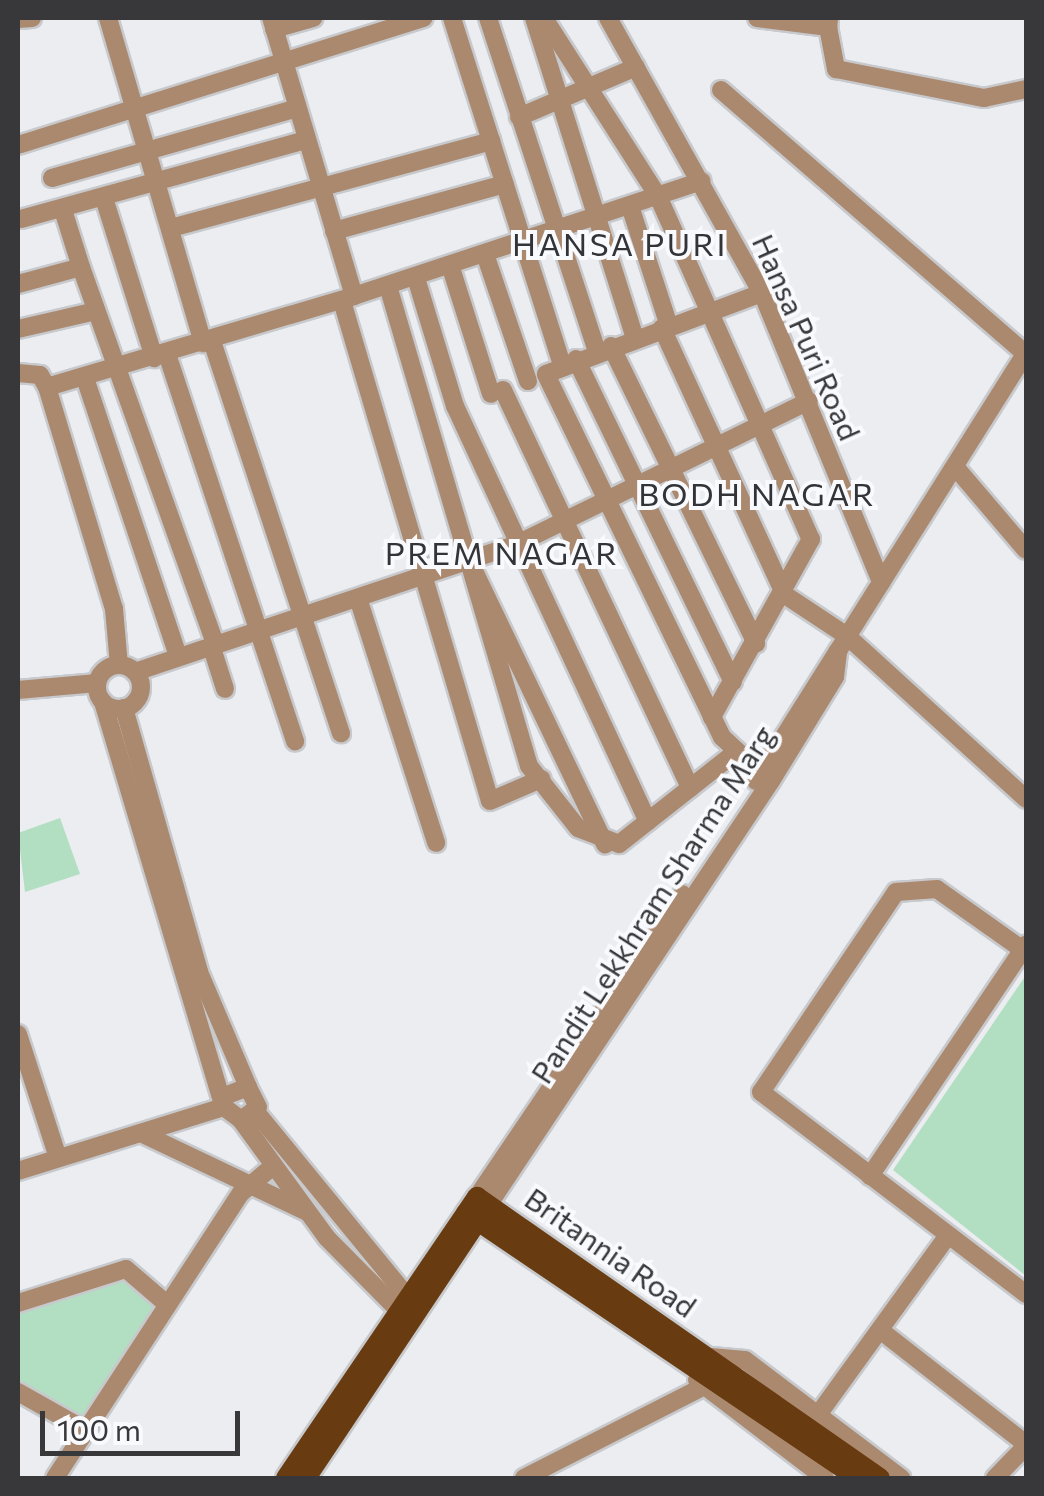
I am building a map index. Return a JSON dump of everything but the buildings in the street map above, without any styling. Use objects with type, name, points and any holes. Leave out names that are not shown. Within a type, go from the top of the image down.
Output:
[{"type":"main road","name":"Pandit Lekkhram Sharma Marg","points":[[286,1478],[477,1209]]},
{"type":"main road","name":"Britannia Road","points":[[477,1209],[702,1360]]},
{"type":"main road","name":"Pandit Lekkhram Sharma Marg","points":[[306,1478],[407,1310]]},
{"type":"main road","points":[[702,1360],[858,1478]]},
{"type":"main road","points":[[702,1360],[880,1478]]},
{"type":"street","points":[[18,19],[32,18]]},
{"type":"street","points":[[108,18],[208,342],[341,733]]},
{"type":"street","points":[[313,18],[272,23],[334,231],[422,576],[490,801],[540,779]]},
{"type":"street","points":[[18,145],[424,18]]},
{"type":"street","points":[[452,18],[607,500],[712,716],[737,750],[762,773]]},
{"type":"street","points":[[488,18],[559,236],[604,349],[670,468],[756,643]]},
{"type":"street","points":[[534,18],[634,338]]},
{"type":"street","points":[[544,18],[658,196],[811,539],[785,595],[712,716]]},
{"type":"street","name":"Hansa Puri Road","points":[[608,18],[762,293],[881,582]]},
{"type":"street","points":[[757,18],[829,22],[836,69],[984,98],[1026,90]]},
{"type":"street","points":[[519,117],[591,94],[636,67]]},
{"type":"street","points":[[722,90],[1026,353]]},
{"type":"street","points":[[52,178],[297,108]]},
{"type":"street","points":[[22,219],[306,140]]},
{"type":"street","points":[[171,228],[318,184],[491,141]]},
{"type":"street","points":[[47,387],[559,236],[701,181]]},
{"type":"street","points":[[334,231],[506,184]]},
{"type":"street","points":[[104,198],[294,740]]},
{"type":"street","points":[[630,206],[666,327],[714,445],[785,595],[1026,799]]},
{"type":"street","points":[[62,210],[120,368],[225,689]]},
{"type":"street","points":[[486,257],[528,381]]},
{"type":"street","points":[[18,284],[81,267]]},
{"type":"street","points":[[451,268],[496,392],[690,788]]},
{"type":"street","points":[[416,278],[455,406],[648,821]]},
{"type":"street","points":[[388,286],[512,729],[540,779],[578,828],[605,844],[620,844],[737,750]]},
{"type":"street","points":[[455,406],[762,293]]},
{"type":"street","points":[[18,329],[96,310]]},
{"type":"street","name":"Pandit Lekkhram Sharma Marg","points":[[477,1209],[771,781],[834,677],[843,643],[957,469],[1026,353]]},
{"type":"street","points":[[561,366],[637,484],[733,682]]},
{"type":"street","points":[[18,373],[40,374],[47,387],[109,592],[127,669],[140,694],[124,708]]},
{"type":"street","points":[[85,378],[178,656]]},
{"type":"street","points":[[18,690],[97,683],[127,669],[178,656],[516,544],[809,402]]},
{"type":"street","points":[[957,469],[1026,550]]},
{"type":"street","points":[[467,560],[605,844]]},
{"type":"street","points":[[358,598],[436,842]]},
{"type":"street","points":[[477,1209],[843,643]]},
{"type":"street","points":[[97,683],[224,1102],[248,1116],[407,1310]]},
{"type":"street","points":[[104,702],[124,708]]},
{"type":"street","points":[[124,708],[199,972],[248,1087],[248,1116],[271,1168],[306,1211],[407,1310]]},
{"type":"street","points":[[870,1176],[1025,948],[938,888],[904,889],[885,900],[761,1092],[870,1176],[1026,1294]]},
{"type":"street","points":[[18,1034],[58,1158]]},
{"type":"street","points":[[18,1170],[224,1102],[248,1087]]},
{"type":"street","points":[[140,1132],[247,1188],[306,1211]]},
{"type":"street","points":[[54,1478],[247,1188],[271,1168]]},
{"type":"street","points":[[820,1412],[948,1235]]},
{"type":"street","points":[[18,1302],[126,1270],[168,1304]]},
{"type":"street","points":[[880,1330],[1026,1445],[995,1478]]},
{"type":"street","points":[[699,1388],[702,1360],[745,1360],[820,1412],[901,1478]]},
{"type":"street","points":[[524,1478],[699,1388]]},
{"type":"street","points":[[699,1388],[826,1478]]},
{"type":"street","points":[[18,1392],[86,1431]]},
{"type":"green space","points":[[60,818],[80,874],[25,892],[18,833]]},
{"type":"green space","points":[[1026,975],[1026,1276],[893,1170]]},
{"type":"green space","points":[[126,1279],[155,1308],[79,1421],[18,1382],[18,1310]]},
{"type":"district","name":"HANSA PURI","points":[[620,243]]},
{"type":"district","name":"BODH NAGAR","points":[[757,493]]},
{"type":"district","name":"PREM NAGAR","points":[[502,552]]}]
